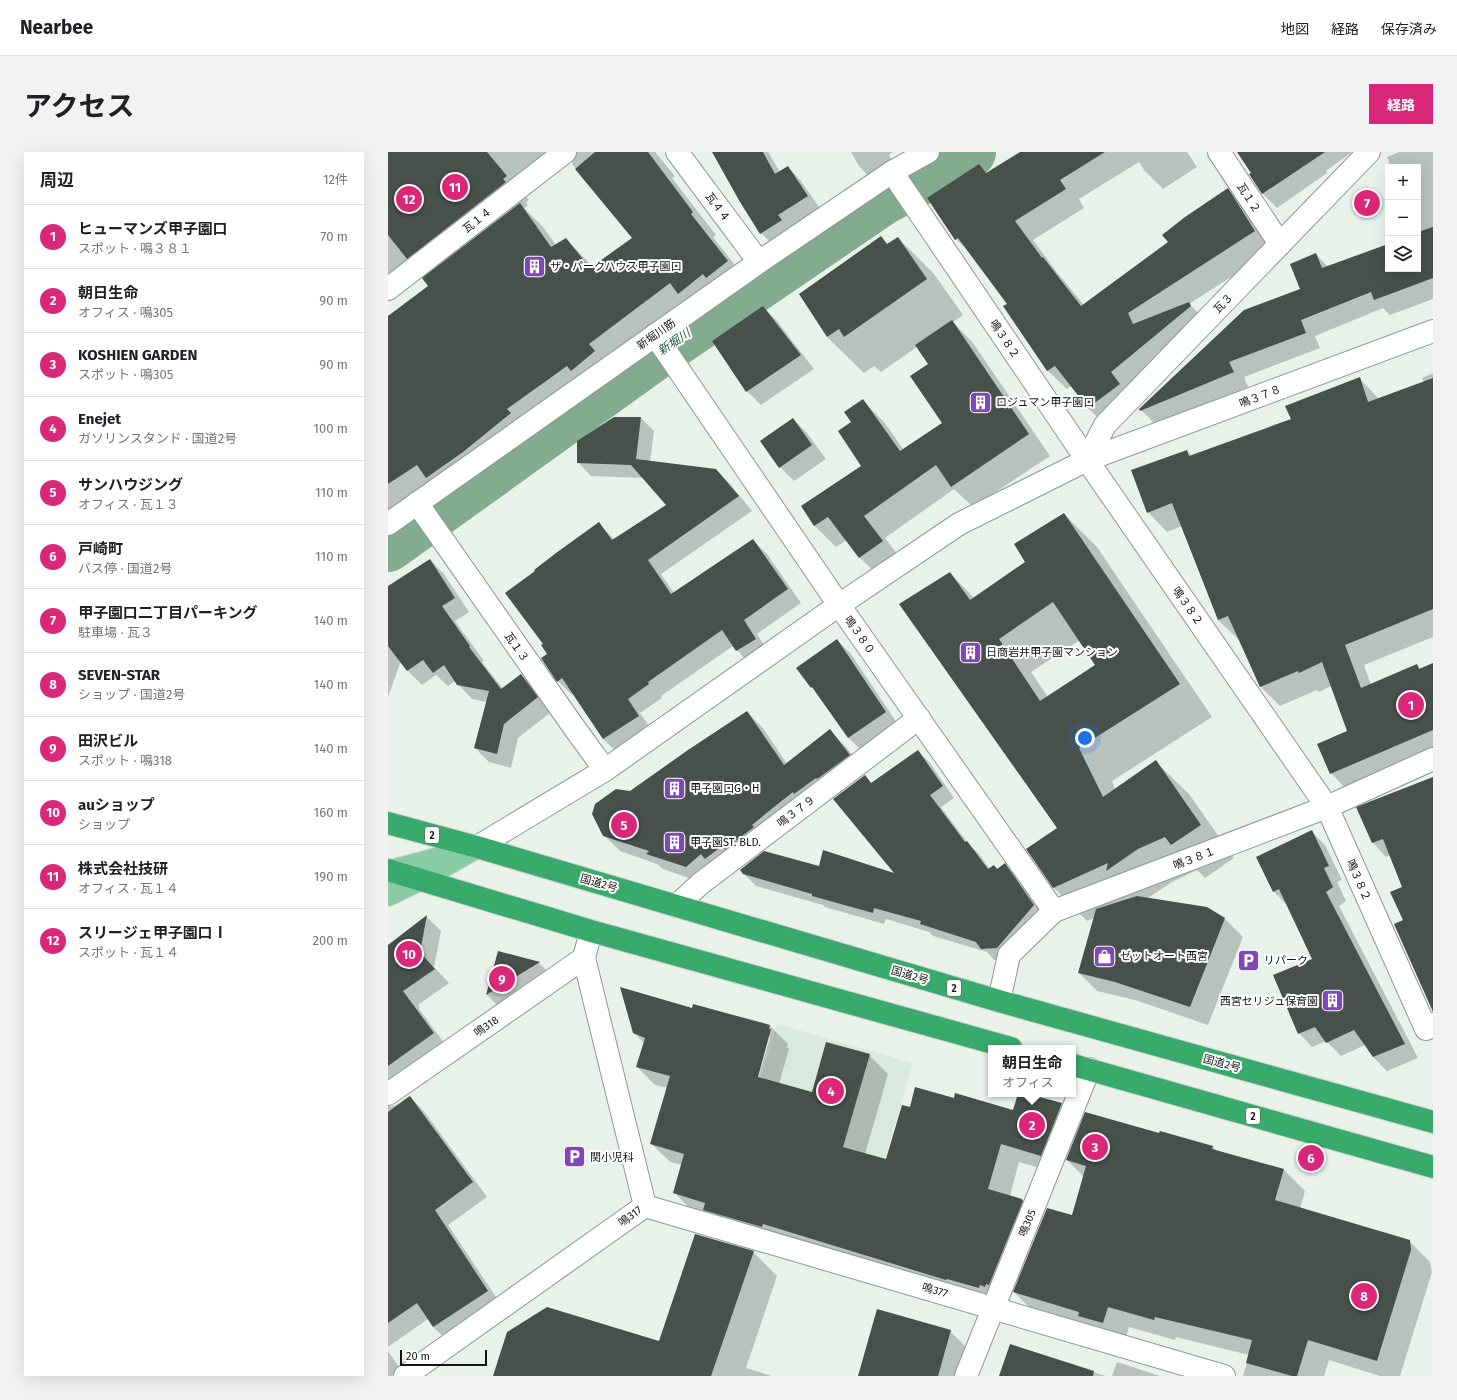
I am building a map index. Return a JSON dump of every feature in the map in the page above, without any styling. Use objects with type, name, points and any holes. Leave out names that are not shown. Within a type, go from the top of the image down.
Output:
[{"type":"highway","name":"国道2号","points":[[388,823],[477,847],[999,1001],[1433,1122]]},
{"type":"highway","points":[[389,871],[421,879],[591,931],[1000,1045]]},
{"type":"highway","name":"2","points":[[1081,1067],[1433,1167]]},
{"type":"main road","points":[[389,871],[477,847]]},
{"type":"main road","points":[[388,895],[421,879],[477,847]]},
{"type":"street","name":"瓦１４","points":[[388,289],[565,152]]},
{"type":"street","name":"瓦４４","points":[[677,152],[759,262]]},
{"type":"street","name":"新堀川筋","points":[[388,524],[424,513],[662,344],[759,262],[900,184],[928,152]]},
{"type":"street","name":"瓦１２","points":[[1219,152],[1280,244]]},
{"type":"street","name":"瓦３","points":[[1087,460],[1105,426],[1369,152]]},
{"type":"street","name":"鳴３８２","points":[[900,184],[1087,460],[1327,807],[1426,1029],[1433,1024]]},
{"type":"street","name":"鳴３７８","points":[[477,847],[605,770],[839,605],[959,524],[1087,460],[1433,330]]},
{"type":"street","name":"鳴３８０","points":[[662,344],[839,605],[1054,911]]},
{"type":"street","name":"瓦１３","points":[[424,513],[568,720],[605,770]]},
{"type":"street","name":"鳴３７９","points":[[676,906],[700,884],[919,718]]},
{"type":"street","name":"鳴３８１","points":[[999,1001],[1009,954],[1054,911],[1327,807],[1433,760]]},
{"type":"street","name":"鳴317","points":[[405,1376],[426,1372],[645,1206],[584,958],[591,931]]},
{"type":"street","name":"鳴318","points":[[388,1094],[584,958]]},
{"type":"street","name":"鳴305","points":[[1076,1081],[1081,1067]]},
{"type":"street","name":"鳴305","points":[[966,1376],[993,1308],[1070,1097]]},
{"type":"street","name":"鳴377","points":[[645,1206],[1224,1376]]},
{"type":"shaded area","points":[[777,1024],[913,1063],[885,1158],[749,1118]]},
{"type":"building","points":[[388,152],[487,152],[507,176],[503,179],[506,182],[407,259],[388,235]]},
{"type":"building","points":[[595,152],[648,152],[693,212],[691,214],[728,261],[706,278],[703,274],[678,294],[670,283],[589,344],[595,351],[571,371],[567,366],[507,409],[511,413],[463,452],[426,478],[417,465],[388,484],[388,316],[428,286],[422,278],[520,203],[551,247],[566,238],[590,268],[632,238],[575,169]]},
{"type":"building","points":[[712,152],[763,152],[775,174],[788,166],[808,196],[778,215],[782,220],[760,234]]},
{"type":"building","points":[[1020,152],[1105,152],[1060,180],[1066,189],[1015,221],[1042,258],[1043,257],[1081,306],[1168,242],[1162,235],[1185,217],[1228,188],[1255,231],[1128,313],[1133,324],[1189,302],[1191,306],[1111,372],[1120,384],[1088,408],[1055,366],[1047,371],[1003,306],[1007,304],[958,238],[955,240],[927,198],[979,164],[986,173]]},
{"type":"building","points":[[1237,152],[1325,152],[1262,194],[1249,174],[1251,173]]},
{"type":"building","points":[[1433,227],[1433,278],[1374,300],[1371,292],[1301,320],[1306,333],[1229,362],[1234,372],[1140,411],[1139,409],[1244,310],[1300,289],[1290,264],[1316,253],[1322,268],[1385,245],[1385,272],[1421,272],[1421,231]]},
{"type":"building","points":[[881,236],[887,244],[898,237],[927,279],[844,337],[839,329],[827,337],[799,294]]},
{"type":"building","points":[[763,306],[801,355],[746,392],[712,341]]},
{"type":"building","points":[[952,320],[1029,434],[951,487],[936,465],[864,516],[883,541],[859,558],[828,517],[814,526],[801,506],[861,466],[838,431],[851,422],[844,412],[863,399],[900,451],[942,423],[910,376],[928,364],[915,345]]},
{"type":"building","points":[[1360,377],[1368,402],[1433,378],[1433,609],[1345,645],[1361,688],[1417,664],[1419,669],[1433,663],[1433,730],[1330,774],[1317,744],[1347,731],[1322,662],[1299,673],[1298,671],[1260,687],[1228,616],[1218,620],[1172,503],[1147,513],[1131,470],[1187,450],[1189,456],[1291,419],[1285,406]]},
{"type":"building","points":[[614,417],[641,417],[636,459],[716,469],[739,496],[648,560],[671,594],[753,539],[788,589],[744,620],[756,639],[736,651],[722,630],[648,682],[649,684],[628,699],[639,716],[603,739],[562,678],[557,682],[541,658],[547,654],[541,645],[543,644],[505,593],[599,522],[612,540],[666,505],[631,465],[577,463],[577,441]]},
{"type":"building","points":[[793,418],[812,445],[779,468],[760,441]]},
{"type":"building","name":"日商岩井甲子園マンション","points":[[1064,513],[1180,684],[1079,748],[1103,797],[1156,760],[1201,825],[1171,845],[1165,837],[1138,849],[1106,871],[1108,863],[1053,888],[1026,849],[1057,828],[899,604],[950,572],[970,600],[1025,562],[1014,544]],"holes":[[[1053,602],[1095,665],[1040,701],[999,639]]]},
{"type":"building","points":[[430,559],[455,598],[442,606],[470,646],[469,647],[501,689],[521,674],[538,697],[504,724],[497,754],[474,748],[489,691],[457,685],[444,665],[433,673],[423,660],[407,671],[388,646],[388,586]]},
{"type":"building","points":[[837,639],[886,712],[848,738],[812,687],[811,688],[796,668]]},
{"type":"building","points":[[747,711],[784,765],[830,729],[850,755],[794,794],[793,792],[752,825],[754,827],[725,849],[722,846],[705,859],[701,854],[686,867],[646,854],[649,851],[603,836],[592,814],[595,804],[616,789],[630,791]]},
{"type":"building","points":[[918,750],[943,786],[930,795],[965,842],[967,841],[988,869],[994,865],[997,869],[1005,863],[1034,905],[997,948],[981,949],[976,942],[920,924],[921,921],[874,908],[873,913],[812,896],[812,894],[743,874],[740,870],[764,851],[819,866],[823,850],[894,873],[833,799],[865,775],[871,783]]},
{"type":"building","points":[[1433,777],[1433,1012],[1394,924],[1403,920],[1390,892],[1402,887],[1383,839],[1372,843],[1356,807]]},
{"type":"building","points":[[1312,830],[1329,866],[1324,868],[1333,887],[1326,892],[1405,1044],[1373,1057],[1354,1030],[1326,1043],[1315,1027],[1298,1034],[1273,975],[1312,959],[1279,889],[1273,892],[1256,857]]},
{"type":"building","points":[[1137,896],[1207,907],[1225,918],[1190,1007],[1115,982],[1078,973],[1096,909]]},
{"type":"building","points":[[427,915],[420,952],[435,969],[403,991],[434,1033],[388,1066],[388,945]]},
{"type":"building","points":[[498,951],[540,962],[486,995]]},
{"type":"building","points":[[620,987],[692,1008],[693,1004],[770,1025],[769,1029],[771,1029],[758,1077],[812,1092],[826,1042],[870,1054],[843,1147],[886,1159],[902,1105],[910,1107],[915,1087],[954,1098],[955,1093],[1013,1110],[1017,1097],[1039,1097],[1062,1103],[1041,1156],[1001,1144],[988,1189],[1022,1199],[1023,1201],[989,1285],[986,1284],[985,1287],[980,1285],[979,1288],[947,1279],[946,1280],[763,1224],[762,1227],[703,1210],[705,1203],[673,1193],[684,1154],[650,1144],[670,1076],[636,1067],[645,1038],[633,1033]]},
{"type":"building","points":[[410,1096],[473,1182],[435,1210],[488,1291],[433,1327],[417,1303],[388,1323],[388,1112]]},
{"type":"building","points":[[1085,1112],[1159,1133],[1160,1131],[1213,1146],[1212,1149],[1284,1169],[1275,1200],[1410,1240],[1411,1250],[1377,1361],[1308,1340],[1297,1376],[1292,1376],[1246,1363],[1252,1340],[1155,1317],[1154,1320],[1108,1307],[1103,1323],[1078,1316],[1079,1312],[1013,1292],[1047,1208],[1072,1215],[1086,1166],[1066,1160]]},
{"type":"building","points":[[695,1234],[754,1251],[711,1376],[493,1376],[507,1332],[547,1307],[659,1341]]},
{"type":"building","points":[[877,1309],[951,1330],[938,1376],[858,1376]]},
{"type":"building","points":[[1010,1344],[1094,1371],[1093,1376],[999,1376]]},
{"type":"waterway","name":"新堀川","points":[[388,546],[654,355],[883,199],[970,152]]},
{"type":"place","name":"株式会社技研","points":[[455,187]]},
{"type":"place","name":"スリージェ甲子園口Ⅰ","points":[[409,199]]},
{"type":"place","name":"甲子園口二丁目パーキング","points":[[1367,203]]},
{"type":"place","name":"ザ・パークハウス甲子園口","points":[[534,266]]},
{"type":"place","name":"ロジュマン甲子園口","points":[[981,402]]},
{"type":"place","name":"日商岩井甲子園マンション","points":[[970,652]]},
{"type":"place","name":"ヒューマンズ甲子園口","points":[[1411,705]]},
{"type":"place","name":"甲子園口G・H","points":[[675,788]]},
{"type":"place","name":"サンハウジング","points":[[624,825]]},
{"type":"place","name":"甲子園ST. BLD.","points":[[674,842]]},
{"type":"place","name":"auショップ","points":[[409,954]]},
{"type":"place","name":"ゼットオート西宮","points":[[1105,956]]},
{"type":"place","name":"リパーク","points":[[1249,960]]},
{"type":"place","name":"田沢ビル","points":[[502,979]]},
{"type":"place","name":"西宮セリジュ保育園","points":[[1333,1001]]},
{"type":"place","name":"Enejet","points":[[831,1091]]},
{"type":"place","name":"朝日生命","points":[[1032,1125]]},
{"type":"place","name":"KOSHIEN GARDEN","points":[[1095,1147]]},
{"type":"place","name":"関小児科","points":[[575,1157]]},
{"type":"place","name":"戸崎町","points":[[1311,1158]]},
{"type":"place","name":"SEVEN-STAR","points":[[1364,1296]]}]
